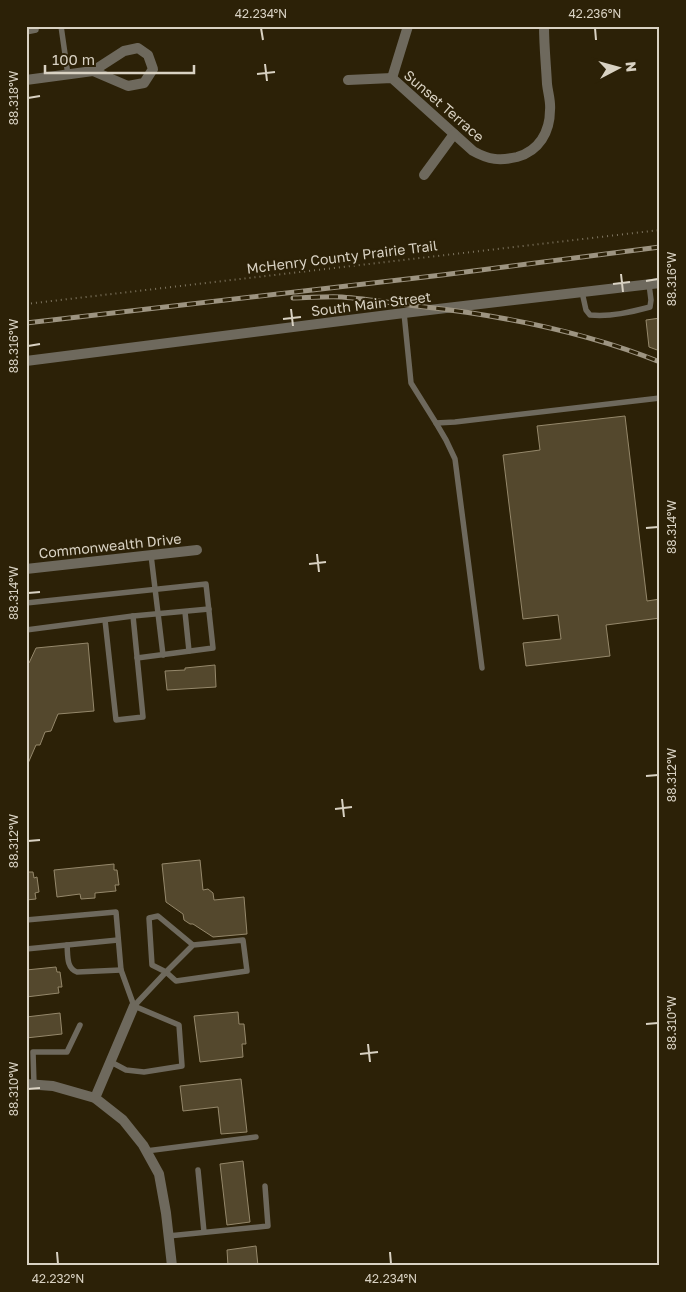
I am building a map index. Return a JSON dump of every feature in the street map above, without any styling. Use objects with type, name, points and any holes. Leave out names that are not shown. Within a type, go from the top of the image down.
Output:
[{"type":"street","points":[[392,78],[408,26]]},
{"type":"street","name":"Sunset Terrace","points":[[348,80],[392,78],[473,151],[484,157],[495,159],[507,160],[522,156],[544,139],[548,126],[550,109],[544,26]]},
{"type":"street","points":[[26,80],[93,71],[124,51],[138,48],[148,55],[153,69],[144,84],[128,86],[93,71]]},
{"type":"street","points":[[424,175],[454,134]]},
{"type":"street","name":"South Main Street","points":[[26,361],[660,282]]},
{"type":"street","name":"Commonwealth Drive","points":[[26,569],[197,550]]},
{"type":"street","points":[[95,1098],[134,1006]]},
{"type":"street","points":[[30,1084],[53,1086],[95,1098],[123,1120],[143,1145],[159,1174],[172,1266]]},
{"type":"lane","points":[[26,32],[36,30],[36,26]]},
{"type":"lane","points":[[61,26],[68,75]]},
{"type":"lane","points":[[582,292],[586,310],[590,316],[603,316],[650,307],[649,284]]},
{"type":"lane","points":[[404,313],[411,383],[446,440],[455,459],[482,668]]},
{"type":"lane","points":[[436,423],[660,398]]},
{"type":"lane","points":[[151,555],[162,655]]},
{"type":"lane","points":[[26,602],[206,584],[213,648],[137,658]]},
{"type":"lane","points":[[26,630],[132,616],[209,609]]},
{"type":"lane","points":[[184,612],[189,651]]},
{"type":"lane","points":[[105,620],[116,720],[143,717],[132,616]]},
{"type":"lane","points":[[26,920],[116,912],[121,970],[134,1006],[179,1025],[182,1066],[144,1072],[126,1070],[111,1062]]},
{"type":"lane","points":[[134,1006],[166,972],[192,945],[243,940],[247,971],[176,981],[166,972],[152,965],[149,918],[158,916],[192,945]]},
{"type":"lane","points":[[26,949],[118,940]]},
{"type":"lane","points":[[67,945],[69,966],[72,970],[77,972],[121,970]]},
{"type":"lane","points":[[30,1084],[30,1052],[67,1052],[80,1025]]},
{"type":"lane","points":[[146,1151],[256,1137]]},
{"type":"lane","points":[[198,1170],[204,1232]]},
{"type":"lane","points":[[168,1236],[268,1226],[265,1186]]},
{"type":"path","name":"McHenry County Prairie Trail","points":[[26,304],[660,230]]},
{"type":"building","points":[[660,318],[660,351],[649,347],[646,320]]},
{"type":"building","points":[[625,416],[647,601],[660,599],[660,618],[606,625],[610,656],[526,666],[523,643],[561,639],[558,615],[523,619],[503,455],[540,450],[537,426]]},
{"type":"building","points":[[88,643],[94,711],[58,714],[51,731],[45,732],[40,745],[36,745],[26,768],[26,664],[29,663],[36,648]]},
{"type":"building","points":[[215,665],[216,687],[167,690],[165,671]]},
{"type":"building","points":[[200,860],[203,890],[208,889],[213,893],[214,900],[244,897],[247,934],[213,937],[184,920],[183,914],[166,902],[162,864]]},
{"type":"building","points":[[114,864],[114,870],[117,870],[119,885],[115,885],[116,891],[95,893],[95,898],[81,899],[80,894],[57,897],[54,870]]},
{"type":"building","points":[[26,872],[33,872],[34,878],[37,877],[39,892],[35,893],[36,899],[26,900]]},
{"type":"building","points":[[56,967],[57,972],[60,972],[62,987],[58,987],[59,993],[26,997],[26,970]]},
{"type":"building","points":[[238,1012],[239,1024],[244,1024],[246,1044],[242,1044],[243,1057],[200,1062],[194,1016]]},
{"type":"building","points":[[60,1013],[62,1034],[26,1038],[26,1017]]},
{"type":"building","points":[[241,1079],[247,1132],[221,1134],[218,1107],[183,1111],[180,1086]]},
{"type":"building","points":[[243,1161],[250,1222],[227,1225],[220,1164]]},
{"type":"building","points":[[256,1246],[258,1266],[228,1266],[227,1250]]},
{"type":"railway","points":[[26,323],[442,275],[660,247]]},
{"type":"railway","points":[[293,298],[351,298],[479,314],[571,333],[601,341],[660,362]]}]
